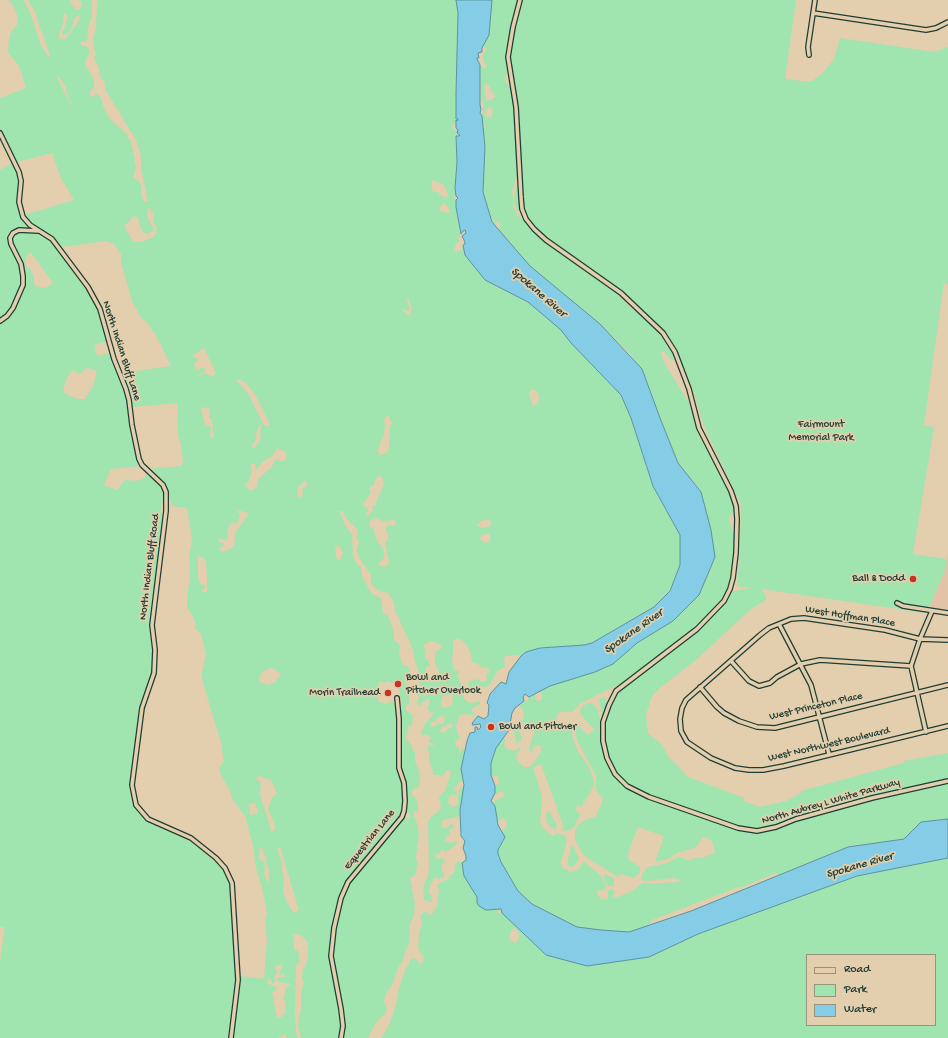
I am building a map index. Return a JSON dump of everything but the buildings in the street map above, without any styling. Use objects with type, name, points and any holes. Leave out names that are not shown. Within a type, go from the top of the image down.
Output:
[{"type":"street","name":"North Aubrey L White Parkway","points":[[520,0],[508,57],[516,107],[522,208],[526,219],[546,240],[621,293],[663,333],[675,352],[689,389],[698,428],[731,491],[736,506],[738,519],[733,578],[730,589],[724,601],[697,629],[616,691],[609,705],[603,722],[603,741],[607,758],[615,774],[627,786],[649,797],[738,828],[756,831],[776,827],[796,819],[872,798],[948,781]]},
{"type":"street","points":[[809,55],[808,47],[815,0]]},
{"type":"street","points":[[813,13],[926,30],[936,28],[948,22]]},
{"type":"street","name":"North Indian Bluff Lane","points":[[0,134],[19,172],[21,181],[19,202],[23,217],[30,226],[52,239],[63,252],[88,287],[100,309],[114,359],[126,389],[139,459],[163,485],[167,500]]},
{"type":"street","points":[[0,321],[7,316],[13,308],[23,285],[21,264],[11,244],[10,238],[13,233],[18,230],[40,232]]},
{"type":"street","name":"North Indian Bluff Road","points":[[167,500],[152,625],[155,650],[154,674],[142,708],[132,785],[136,805],[148,819],[191,838],[216,858],[225,868],[232,883],[238,980],[231,1038]]},
{"type":"street","points":[[897,603],[948,613]]},
{"type":"street","points":[[926,732],[911,666],[920,639],[932,611]]},
{"type":"street","name":"West Hoffman Place","points":[[700,687],[760,635],[791,619],[804,618],[885,630],[920,639],[948,640]]},
{"type":"street","points":[[779,624],[811,685],[829,754]]},
{"type":"street","points":[[731,661],[748,681],[759,686],[770,683],[777,676],[801,664],[820,660],[911,666]]},
{"type":"street","name":"West Princeton Place","points":[[700,687],[717,707],[739,721],[757,727],[775,728],[948,685]]},
{"type":"street","name":"West Northwest Boulevard","points":[[700,687],[686,700],[682,708],[680,719],[681,731],[688,742],[711,758],[735,768],[763,770],[784,766],[948,726]]},
{"type":"street","name":"Equestrian Lane","points":[[342,1038],[343,1026],[331,956],[335,918],[348,882],[402,817],[404,811],[404,783],[399,768],[399,718],[397,698]]},
{"type":"shaded area","points":[[948,553],[948,611],[929,608],[945,570]]},
{"type":"green space","points":[[8,0],[23,0],[30,12],[41,45],[49,57],[50,56],[36,13],[28,0],[69,0],[75,9],[78,10],[81,7],[82,2],[78,0],[92,0],[92,16],[87,31],[88,39],[86,42],[82,41],[80,43],[81,45],[88,47],[90,52],[85,64],[94,80],[94,86],[89,94],[92,97],[97,94],[102,99],[103,107],[110,119],[127,134],[128,139],[131,141],[136,168],[133,177],[141,184],[141,193],[144,201],[148,201],[141,168],[141,155],[136,140],[105,89],[105,83],[99,74],[99,68],[94,58],[96,54],[93,39],[96,28],[97,0],[456,0],[458,13],[456,124],[453,124],[452,128],[457,130],[455,135],[457,162],[456,196],[453,197],[456,200],[461,234],[459,238],[456,236],[460,241],[456,243],[454,250],[456,252],[461,251],[463,245],[465,255],[485,280],[528,302],[561,330],[571,343],[621,395],[631,418],[653,486],[680,535],[680,565],[670,591],[654,607],[592,643],[584,645],[540,648],[526,652],[521,656],[506,656],[504,658],[505,667],[497,671],[491,683],[486,687],[476,686],[475,690],[469,689],[468,684],[470,681],[479,679],[481,682],[485,682],[489,669],[486,667],[482,668],[478,664],[472,662],[470,651],[465,643],[460,639],[455,639],[453,641],[453,667],[454,670],[459,671],[457,675],[461,686],[467,688],[463,694],[463,697],[467,702],[474,703],[479,701],[480,704],[471,709],[472,712],[478,716],[477,717],[474,715],[461,714],[456,726],[460,738],[455,741],[456,747],[459,747],[460,753],[462,751],[461,748],[465,750],[461,769],[463,781],[460,782],[454,789],[457,794],[449,796],[448,803],[452,807],[458,805],[458,794],[461,787],[464,788],[460,816],[444,820],[441,822],[441,827],[447,828],[451,824],[453,825],[453,828],[449,830],[450,835],[446,837],[445,841],[450,843],[456,841],[457,844],[446,852],[442,849],[439,854],[435,854],[437,859],[442,858],[446,861],[442,864],[444,877],[437,879],[436,877],[434,878],[430,886],[428,892],[431,895],[432,902],[424,900],[423,892],[429,869],[428,821],[438,812],[441,807],[439,799],[441,794],[445,791],[451,773],[449,770],[446,771],[442,777],[433,775],[432,767],[429,761],[428,745],[433,746],[434,743],[429,742],[431,737],[423,735],[421,731],[423,730],[424,724],[430,719],[434,712],[432,711],[430,713],[427,708],[429,705],[429,699],[426,699],[419,706],[417,703],[419,696],[415,694],[415,692],[420,690],[420,676],[412,647],[399,617],[395,612],[394,602],[388,593],[379,591],[371,584],[371,575],[360,559],[357,551],[359,541],[356,538],[358,530],[345,517],[343,511],[339,511],[346,527],[352,534],[353,556],[356,563],[361,567],[362,576],[371,593],[381,598],[383,613],[388,616],[394,632],[394,640],[400,646],[399,652],[401,661],[404,665],[407,665],[410,671],[408,679],[405,677],[404,679],[409,695],[409,706],[406,704],[406,710],[413,716],[412,724],[410,727],[408,726],[406,740],[412,745],[412,749],[415,752],[415,761],[420,777],[420,784],[417,789],[415,788],[412,791],[412,795],[416,798],[418,804],[418,810],[417,812],[414,812],[414,816],[418,826],[419,838],[415,858],[417,860],[417,866],[415,875],[410,878],[415,904],[414,915],[409,926],[409,944],[393,983],[385,995],[384,1002],[387,1008],[386,1012],[375,1024],[368,1038],[343,1038],[344,1022],[333,952],[333,938],[342,901],[352,880],[403,818],[410,819],[410,814],[406,812],[408,796],[407,785],[401,766],[402,706],[399,690],[391,682],[387,681],[384,683],[380,681],[376,690],[376,695],[379,702],[386,704],[391,701],[396,704],[398,756],[405,801],[403,812],[345,882],[339,897],[330,936],[329,954],[340,1019],[339,1038],[301,1038],[298,1025],[301,1009],[301,992],[304,982],[302,978],[303,969],[308,959],[308,942],[301,935],[293,934],[294,949],[298,951],[300,962],[296,965],[295,1018],[298,1038],[287,1038],[286,1034],[278,1038],[233,1038],[240,976],[264,979],[267,939],[265,922],[267,913],[263,891],[256,868],[253,845],[245,816],[232,798],[219,768],[224,761],[221,742],[202,678],[206,655],[201,634],[195,628],[196,624],[187,607],[190,579],[189,556],[192,540],[187,508],[172,506],[168,490],[164,483],[148,469],[182,466],[183,461],[178,434],[177,403],[132,407],[131,396],[122,373],[171,366],[158,339],[147,322],[142,319],[132,301],[121,262],[121,254],[114,244],[106,241],[62,247],[53,236],[28,222],[24,215],[74,200],[61,178],[52,153],[17,162],[0,128],[0,98],[26,88],[19,66],[8,52],[9,38],[12,31],[18,24],[17,15],[12,3]],"holes":[[[64,13],[68,16],[62,32],[63,35],[71,30],[75,17],[80,15],[79,21],[64,40],[58,37],[63,24]],[[56,76],[59,77],[66,87],[67,94],[71,105]],[[433,180],[444,185],[448,194],[447,198],[440,195],[438,192],[434,192],[432,190]],[[445,203],[450,211],[449,213],[441,212],[439,208],[441,205]],[[148,208],[150,208],[154,215],[153,221],[157,230],[154,237],[141,242],[133,242],[124,226],[132,217],[135,216],[138,218],[142,231],[147,234],[154,230],[147,216]],[[406,298],[409,299],[412,309],[410,315],[407,315],[401,308],[408,311],[410,309]],[[204,348],[216,373],[212,377],[206,373],[198,376],[205,371],[204,368],[197,370],[194,364],[198,360],[197,358],[194,358],[193,355]],[[238,379],[245,382],[255,394],[269,422],[269,426],[264,425],[247,392],[237,381]],[[531,390],[538,393],[538,403],[534,406],[532,404],[529,393]],[[208,407],[210,411],[209,417],[212,419],[214,438],[210,437],[211,428],[209,425],[205,425],[201,408]],[[386,416],[388,416],[392,422],[390,426],[389,447],[387,453],[380,455],[377,451],[384,434],[384,421]],[[261,424],[261,437],[254,449],[251,446],[255,442],[257,430]],[[277,448],[286,452],[287,459],[282,462],[276,459],[271,468],[258,479],[257,487],[251,491],[245,485],[249,481],[252,470],[250,465],[254,463],[256,464],[255,469],[257,470],[260,464],[268,458],[271,458]],[[379,475],[383,479],[384,484],[376,502],[377,504],[372,506],[373,510],[367,517],[367,507],[364,507],[363,505],[371,492],[369,488],[374,485],[375,480]],[[305,481],[307,482],[307,486],[302,489],[303,495],[299,498],[297,496],[298,487]],[[238,510],[248,513],[236,532],[234,546],[229,550],[221,552],[219,548],[224,546],[223,543],[219,542],[219,538],[226,540],[228,538],[227,530],[232,522],[237,523],[240,517]],[[376,518],[382,521],[393,519],[396,522],[395,525],[387,526],[386,529],[389,539],[385,543],[389,561],[388,565],[384,567],[378,565],[379,562],[384,559],[383,548],[377,541],[373,527],[371,528],[369,525],[370,520]],[[483,520],[490,520],[491,525],[481,528],[477,525]],[[489,534],[491,537],[488,543],[483,542],[480,539],[481,535]],[[338,544],[343,553],[340,561],[336,558],[335,548]],[[198,556],[202,557],[206,561],[207,592],[202,592],[202,590],[206,587],[206,585],[201,585],[198,577]],[[431,641],[441,645],[441,649],[436,651],[435,659],[435,663],[440,673],[439,681],[434,682],[427,677],[425,673],[426,667],[430,666],[425,657],[425,644]],[[271,667],[281,674],[275,682],[267,685],[260,682],[259,678],[262,672]],[[452,695],[452,705],[446,708],[442,707],[442,697]],[[442,716],[445,718],[444,723],[442,724],[439,723],[434,727],[430,725],[432,721],[435,722],[438,717]],[[450,723],[452,724],[452,727],[444,733],[440,731],[441,728]],[[260,776],[272,781],[277,794],[272,798],[268,808],[276,828],[272,833],[260,794],[261,783],[255,778]],[[255,802],[258,813],[252,815],[249,814],[250,809],[248,805]],[[260,846],[263,849],[269,872],[268,882],[264,875],[265,863],[259,859]],[[280,847],[299,910],[294,913],[283,892],[284,876],[277,848]],[[282,964],[280,975],[284,974],[285,977],[279,977],[277,980],[282,983],[290,983],[290,985],[286,988],[283,998],[285,1001],[286,1012],[282,1017],[277,1018],[272,992],[277,988],[268,983],[268,980],[270,979],[273,984],[276,980],[274,977],[277,973],[275,966]]]},
{"type":"green space","points":[[492,0],[518,0],[507,48],[507,71],[505,78],[510,87],[514,109],[518,173],[512,191],[513,207],[517,214],[547,244],[616,292],[629,306],[655,328],[666,341],[675,360],[671,360],[664,351],[661,353],[665,364],[689,403],[698,434],[733,501],[734,511],[729,517],[734,534],[734,558],[729,589],[723,598],[689,634],[622,683],[581,703],[572,712],[560,712],[556,716],[557,721],[571,725],[573,740],[579,753],[589,767],[594,781],[592,789],[582,806],[580,807],[578,804],[575,810],[580,815],[574,827],[571,830],[564,831],[562,829],[564,828],[541,764],[533,767],[542,797],[540,822],[544,829],[553,836],[556,833],[564,835],[567,840],[560,862],[563,868],[571,872],[580,869],[584,862],[586,863],[601,876],[606,886],[605,890],[597,891],[598,896],[602,900],[608,899],[608,891],[610,889],[614,890],[615,893],[613,897],[616,898],[634,890],[642,883],[652,884],[677,882],[682,880],[673,878],[646,881],[641,880],[641,876],[648,867],[668,863],[677,857],[684,858],[688,861],[715,853],[712,841],[703,837],[694,848],[677,853],[668,859],[655,862],[664,836],[638,827],[628,853],[629,860],[640,867],[640,872],[634,878],[620,874],[619,877],[583,854],[575,840],[575,831],[578,825],[585,820],[595,817],[603,799],[596,790],[596,776],[577,740],[575,729],[578,725],[587,735],[595,730],[581,715],[581,708],[588,703],[593,704],[598,710],[606,758],[609,767],[614,775],[627,787],[646,797],[756,832],[771,830],[799,819],[872,799],[948,782],[948,819],[921,822],[904,839],[848,847],[779,875],[776,873],[652,920],[649,925],[629,932],[577,927],[532,904],[518,891],[501,862],[498,849],[504,841],[504,830],[507,825],[506,820],[503,818],[497,822],[495,806],[492,803],[505,794],[500,792],[494,795],[495,786],[499,783],[497,776],[491,775],[491,763],[496,748],[503,736],[505,740],[504,745],[506,748],[514,751],[519,748],[520,749],[516,756],[517,760],[524,767],[529,767],[537,758],[541,751],[541,747],[536,745],[533,747],[532,753],[530,751],[530,745],[534,733],[533,727],[524,722],[518,729],[522,740],[519,741],[517,745],[513,729],[524,716],[523,710],[519,706],[524,701],[527,702],[529,697],[536,694],[535,698],[537,701],[540,701],[542,699],[542,695],[540,691],[550,686],[595,672],[613,664],[637,643],[673,621],[701,492],[678,463],[660,418],[631,355],[600,324],[530,266],[498,228],[500,227],[500,223],[496,221],[494,224],[492,222],[494,219],[491,218],[483,192],[485,147],[483,129],[486,127],[484,124],[483,125],[482,116],[484,104],[481,101],[480,73],[480,65],[482,68],[486,68],[487,66],[483,61],[483,55],[487,49],[483,47],[489,35]],"holes":[[[487,84],[490,86],[495,97],[487,101],[484,88]],[[489,107],[493,111],[491,117],[489,118],[485,116],[485,111]]]},
{"type":"green space","name":"Fairmount Memorial Park","points":[[523,0],[796,0],[785,79],[810,82],[823,73],[834,59],[840,38],[934,52],[948,47],[948,285],[944,282],[924,425],[934,427],[913,554],[947,559],[945,570],[929,608],[926,613],[761,589],[766,600],[751,609],[696,660],[661,687],[652,696],[646,714],[648,733],[661,744],[668,757],[688,777],[744,798],[744,801],[760,807],[786,801],[801,793],[801,791],[904,763],[904,761],[948,753],[948,779],[894,790],[817,810],[770,828],[755,830],[739,826],[642,792],[627,784],[618,775],[612,765],[606,748],[604,731],[605,721],[610,706],[618,691],[694,634],[726,602],[731,592],[750,588],[737,586],[740,553],[741,504],[704,426],[693,390],[677,353],[664,332],[643,311],[609,282],[546,238],[527,218],[523,208],[518,122],[511,64],[511,47]]},
{"type":"green space","points":[[12,163],[18,176],[17,203],[19,212],[24,223],[30,228],[18,228],[11,230],[8,237],[8,244],[19,264],[22,284],[19,293],[9,311],[0,318],[0,170]]},
{"type":"green space","points":[[516,186],[518,187],[517,194],[521,213],[517,210],[514,203]]},
{"type":"green space","points":[[19,232],[40,234],[50,240],[86,290],[98,311],[108,341],[94,345],[97,356],[110,353],[112,363],[124,385],[136,458],[140,466],[111,469],[104,485],[117,490],[125,480],[136,481],[143,479],[148,473],[161,486],[164,493],[165,500],[162,503],[161,510],[163,517],[150,624],[153,651],[152,673],[139,707],[129,785],[134,805],[145,821],[190,841],[224,871],[230,883],[236,976],[228,1038],[0,1038],[0,960],[5,927],[0,927],[0,323],[9,317],[16,308],[25,285],[23,268],[12,243],[14,235]],"holes":[[[31,253],[53,283],[46,288],[37,287],[34,284],[34,277],[30,269],[26,266],[25,260],[28,254]],[[86,368],[97,371],[93,386],[85,399],[77,399],[63,392],[66,379],[73,370],[80,374]]]},
{"type":"green space","points":[[603,697],[606,699],[607,704],[603,717],[599,699]]},
{"type":"green space","points":[[549,811],[557,825],[555,829],[550,827],[547,822],[546,814]]},
{"type":"green space","points":[[571,846],[573,846],[579,858],[573,867],[568,865]]},
{"type":"green space","points":[[948,858],[948,1038],[381,1038],[391,1020],[399,988],[409,962],[412,958],[419,962],[418,965],[423,962],[423,955],[418,949],[422,921],[420,917],[424,912],[427,912],[429,915],[432,914],[437,906],[439,890],[437,885],[448,880],[450,875],[453,874],[455,865],[458,861],[462,863],[464,876],[477,897],[477,903],[486,910],[497,910],[498,913],[502,913],[546,955],[649,957],[698,934],[857,876]],"holes":[[[515,928],[519,934],[519,939],[516,943],[510,940],[512,929]]]},
{"type":"green space","points":[[603,874],[614,878],[614,886],[609,886],[606,884]]},
{"type":"water","name":"Spokane River","points":[[456,0],[492,0],[489,35],[482,48],[482,52],[478,53],[479,58],[477,59],[480,65],[480,113],[482,116],[485,147],[483,192],[492,222],[530,266],[600,324],[642,369],[678,463],[701,492],[711,530],[715,557],[699,595],[673,621],[637,643],[613,664],[595,672],[550,686],[529,697],[525,694],[523,697],[524,701],[515,708],[512,713],[509,730],[496,748],[491,763],[491,775],[495,786],[495,793],[491,801],[495,806],[498,825],[505,837],[498,850],[501,862],[518,891],[532,904],[577,927],[629,932],[691,911],[848,847],[904,839],[921,822],[948,819],[948,858],[857,876],[698,934],[649,957],[587,966],[546,955],[502,913],[501,909],[486,910],[477,903],[477,897],[464,876],[462,863],[466,860],[466,856],[463,848],[465,841],[461,836],[460,810],[464,785],[461,769],[467,741],[470,733],[475,732],[475,727],[477,727],[478,730],[481,727],[480,724],[472,725],[473,722],[478,716],[484,719],[488,716],[489,705],[487,703],[490,694],[501,682],[506,684],[509,672],[521,656],[526,652],[540,648],[584,645],[592,643],[654,607],[670,591],[680,565],[680,535],[653,486],[631,418],[621,395],[571,343],[561,330],[528,302],[485,280],[465,255],[463,245],[465,242],[462,236],[466,233],[465,230],[461,234],[456,207],[456,200],[458,198],[456,196],[455,188],[457,162],[456,136],[460,135],[457,133],[458,130],[456,128],[456,120],[457,121],[458,119],[456,119],[456,94],[458,13]]},
{"type":"place","name":"Ball & Dodd","points":[[913,579]]},
{"type":"place","name":"Bowl and Pitcher Overlook","points":[[398,684]]},
{"type":"place","name":"Morin Trailhead","points":[[388,693]]},
{"type":"place","name":"Bowl and Pitcher","points":[[491,727]]}]
